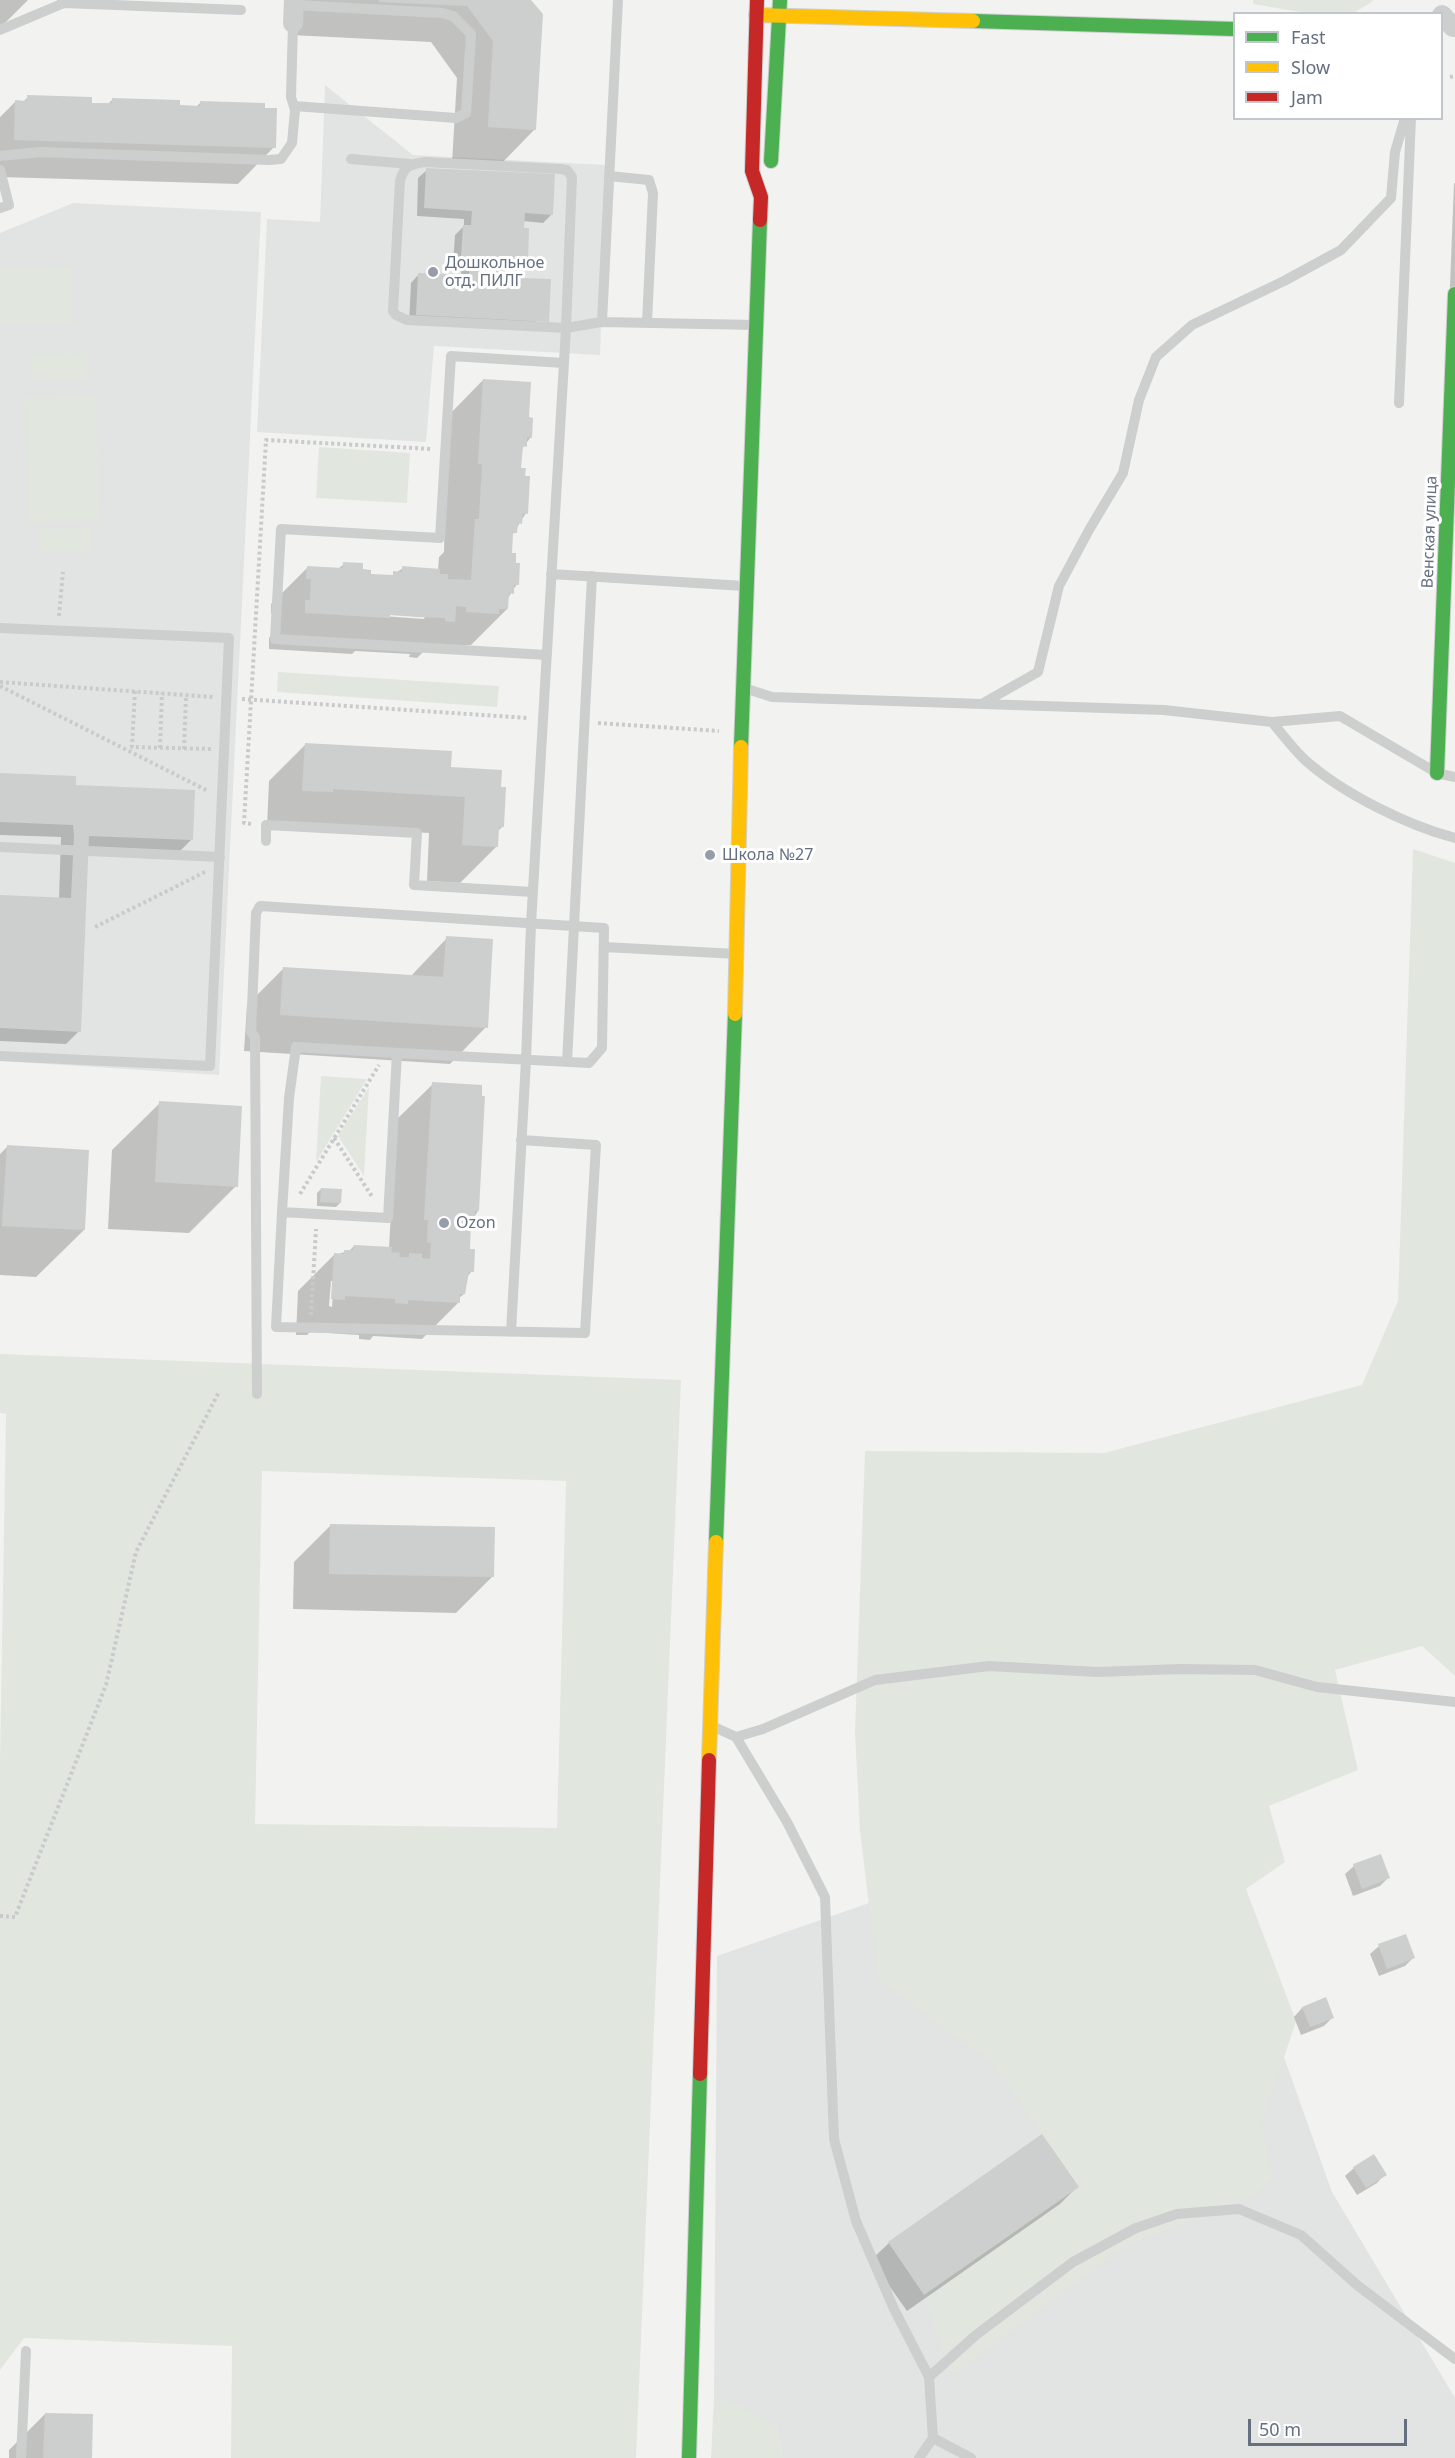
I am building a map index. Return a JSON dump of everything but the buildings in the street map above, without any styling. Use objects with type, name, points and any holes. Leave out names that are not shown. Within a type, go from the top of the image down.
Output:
[{"type":"street","points":[[689,2458],[710,1725],[737,954],[741,732],[760,196],[752,171],[757,0]]},
{"type":"street","points":[[760,196],[770,177],[780,0]]},
{"type":"street","points":[[756,15],[1233,29]]},
{"type":"street","name":"Венская улица","points":[[1437,772],[1443,711],[1455,294]]},
{"type":"lane","points":[[602,322],[618,0]]},
{"type":"lane","points":[[0,30],[63,2],[241,10]]},
{"type":"lane","points":[[0,156],[40,152],[281,159],[292,143],[294,10],[442,13],[453,16],[471,34],[466,113],[462,116],[456,118],[294,106]]},
{"type":"lane","points":[[985,702],[1038,672],[1059,586],[1123,472],[1139,400],[1156,357],[1192,325],[1284,281],[1341,250],[1391,198],[1395,152],[1404,120]]},
{"type":"lane","points":[[1400,403],[1411,120]]},
{"type":"lane","points":[[351,159],[410,164],[425,162],[567,170],[572,177],[566,328],[510,1332]]},
{"type":"lane","points":[[410,164],[403,171],[400,181],[393,311],[396,315],[407,320],[566,328],[602,322],[755,325]]},
{"type":"lane","points":[[0,170],[9,205],[0,208]]},
{"type":"lane","points":[[609,176],[649,180],[653,193],[647,323]]},
{"type":"lane","points":[[547,655],[275,639],[281,529],[440,538],[451,356],[564,363]]},
{"type":"lane","points":[[551,574],[747,586]]},
{"type":"lane","points":[[567,1062],[592,576]]},
{"type":"lane","points":[[0,628],[229,638],[210,1065],[0,1056]]},
{"type":"lane","points":[[743,688],[772,697],[985,702],[1164,710],[1272,722],[1340,716],[1437,772],[1455,777]]},
{"type":"lane","points":[[1272,722],[1305,759],[1347,792],[1435,832],[1455,838]]},
{"type":"lane","points":[[266,841],[266,825],[417,833],[414,885],[533,892]]},
{"type":"lane","points":[[0,847],[219,861]]},
{"type":"lane","points":[[257,1394],[255,1037],[251,1032],[256,913],[260,906],[604,928],[602,1048],[590,1063],[296,1047],[289,1098],[285,1213],[276,1327],[585,1333],[596,1144],[521,1140]]},
{"type":"lane","points":[[604,947],[737,954]]},
{"type":"lane","points":[[285,1213],[387,1218],[392,1053]]},
{"type":"lane","points":[[736,1737],[763,1729],[875,1680],[989,1666],[1097,1672],[1181,1669],[1255,1670],[1317,1687],[1455,1702]]},
{"type":"lane","points":[[710,1725],[736,1737],[787,1822],[825,1897],[832,2035],[834,2139],[856,2221],[894,2309],[929,2377],[933,2439],[919,2458]]},
{"type":"lane","points":[[929,2377],[976,2335],[1083,2256],[1136,2228],[1177,2214],[1239,2209],[1301,2235],[1357,2285],[1455,2359]]},
{"type":"lane","points":[[21,2458],[26,2351]]},
{"type":"lane","points":[[933,2439],[971,2458]]},
{"type":"path","points":[[58,631],[63,572]]},
{"type":"path","points":[[0,684],[543,719]]},
{"type":"path","points":[[0,684],[222,798]]},
{"type":"path","points":[[135,691],[132,747],[224,749]]},
{"type":"path","points":[[160,748],[162,693]]},
{"type":"path","points":[[184,749],[186,695]]},
{"type":"path","points":[[586,722],[741,732]]},
{"type":"path","points":[[95,927],[219,861]]},
{"type":"path","points":[[285,1213],[392,1053]]},
{"type":"path","points":[[334,1138],[387,1218]]},
{"type":"path","points":[[311,1327],[317,1214]]},
{"type":"path","points":[[0,1916],[15,1917],[106,1685],[136,1552],[219,1392]]},
{"type":"shaded area","points":[[1253,0],[1374,0],[1354,12],[1305,12],[1253,4]]},
{"type":"shaded area","name":"Дошкольное отд. ПИЛГ","points":[[325,85],[413,155],[607,165],[600,355],[434,346],[426,442],[257,432],[267,219],[320,222]]},
{"type":"shaded area","points":[[73,203],[261,212],[219,1075],[0,1061],[0,233]]},
{"type":"shaded area","points":[[72,266],[73,323],[0,324],[0,268]]},
{"type":"shaded area","points":[[87,353],[87,380],[32,381],[31,354]]},
{"type":"shaded area","points":[[96,396],[99,521],[28,523],[25,398]]},
{"type":"shaded area","points":[[319,447],[410,453],[407,503],[316,498]]},
{"type":"shaded area","points":[[91,528],[92,552],[39,553],[39,529]]},
{"type":"shaded area","points":[[278,672],[499,686],[497,707],[277,692]]},
{"type":"shaded area","points":[[1413,849],[1455,863],[1455,1676],[1422,1646],[1335,1670],[1358,1770],[1269,1806],[1285,1862],[1246,1889],[1296,2021],[1262,2124],[1273,2178],[1252,2196],[1124,2247],[951,2377],[924,2295],[1042,2134],[991,2063],[878,1979],[860,1831],[855,1733],[865,1451],[1104,1453],[1362,1385],[1398,1301]]},
{"type":"shaded area","points":[[321,1076],[367,1079],[316,1162]]},
{"type":"shaded area","points":[[369,1087],[364,1176],[338,1136]]},
{"type":"shaded area","points":[[0,1354],[681,1380],[636,2458],[231,2458],[232,2346],[24,2338],[0,2370],[0,1761],[6,1414],[0,1413]],"holes":[[[262,1471],[566,1481],[557,1828],[255,1824]]]},
{"type":"shaded area","points":[[1168,1731],[1332,2192],[1455,2398],[1455,2458],[783,2458],[776,2427],[714,2398],[717,1956],[869,1903]]},
{"type":"shaded area","points":[[714,2398],[739,2404],[776,2427],[783,2458],[711,2458]]},
{"type":"traffic: fast","points":[[771,161],[780,0]]},
{"type":"traffic: fast","points":[[973,21],[1233,29]]},
{"type":"traffic: fast","points":[[741,747],[760,220]]},
{"type":"traffic: fast","points":[[1437,773],[1455,294]]},
{"type":"traffic: fast","points":[[716,1542],[735,1014]]},
{"type":"traffic: fast","points":[[689,2458],[700,2074]]},
{"type":"traffic: slow","points":[[756,15],[973,21]]},
{"type":"traffic: slow","points":[[735,1014],[741,747]]},
{"type":"traffic: slow","points":[[709,1760],[716,1542]]},
{"type":"traffic: jam","points":[[757,0],[752,171],[761,197],[760,220]]},
{"type":"traffic: jam","points":[[700,2074],[709,1760]]},
{"type":"place","name":"Дошкольное отд. ПИЛГ","points":[[433,272]]},
{"type":"place","name":"Школа №27","points":[[710,855]]},
{"type":"place","name":"Ozon","points":[[444,1223]]}]
